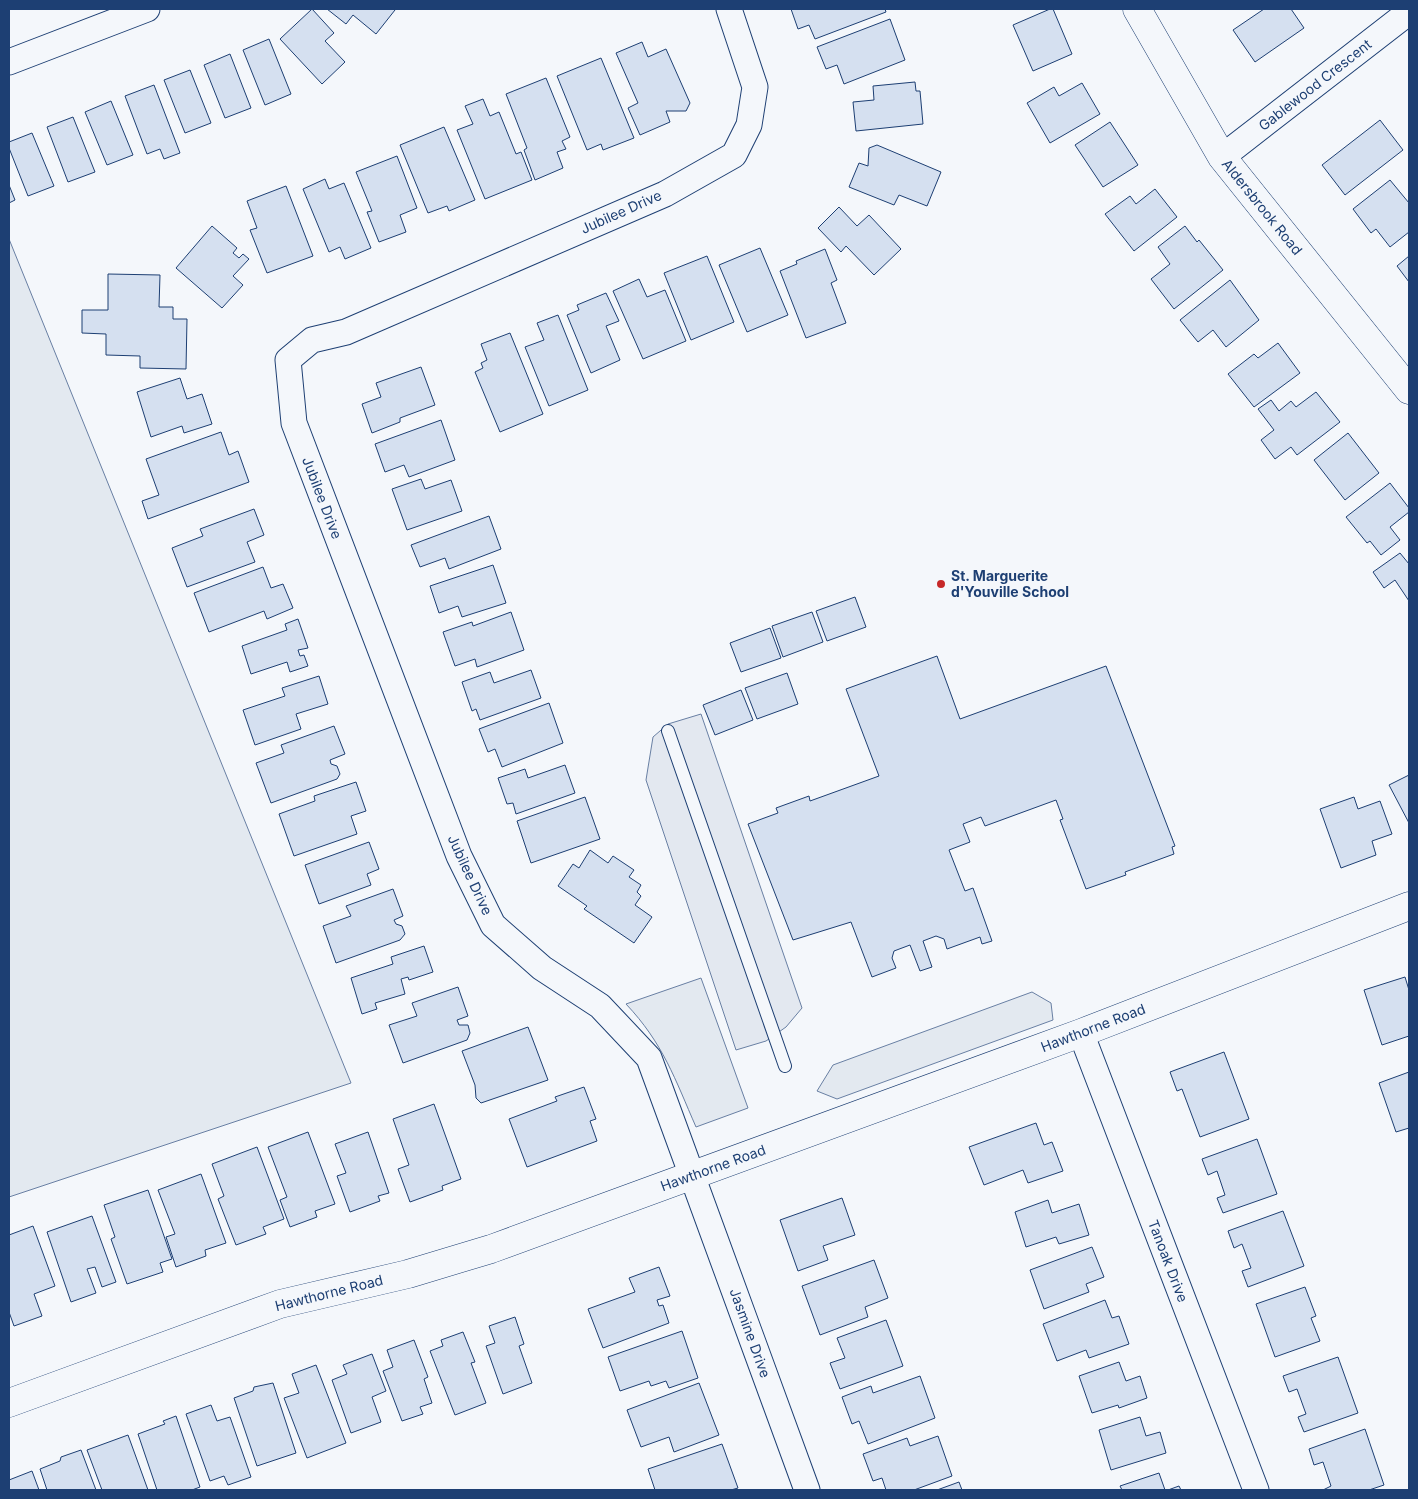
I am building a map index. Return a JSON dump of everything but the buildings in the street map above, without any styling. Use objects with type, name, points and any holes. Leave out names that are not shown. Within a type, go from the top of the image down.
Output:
[{"type":"street","points":[[9,62],[147,9]]},
{"type":"street","name":"Jubilee Drive","points":[[693,1175],[649,1058],[600,1006],[542,968],[493,925],[463,865],[294,423],[288,360],[312,340],[346,332],[665,194],[734,155],[749,125],[755,87],[729,9]]},
{"type":"street","name":"Aldersbrook Road","points":[[1137,9],[1222,158],[1409,390]]},
{"type":"street","name":"Gablewood Crescent","points":[[1222,158],[1409,12]]},
{"type":"street","name":"Hawthorne Road","points":[[9,1403],[280,1304],[408,1274],[491,1249],[1081,1033],[1409,906]]},
{"type":"street","name":"Tanoak Drive","points":[[1081,1033],[1256,1490]]},
{"type":"street","name":"Jasmine Drive","points":[[693,1175],[807,1490]]},
{"type":"lane","points":[[668,731],[785,1066]]},
{"type":"shaded area","points":[[9,239],[351,1083],[9,1197]]},
{"type":"shaded area","points":[[701,714],[802,1008],[786,1027],[766,1041],[736,1050],[646,780],[653,737],[668,724]]},
{"type":"shaded area","points":[[701,978],[748,1108],[696,1127],[659,1047],[626,1004]]},
{"type":"shaded area","points":[[1032,992],[1051,1003],[1053,1020],[837,1099],[817,1091],[833,1065]]},
{"type":"place","name":"St. Marguerite d'Youville School","points":[[941,584]]}]
